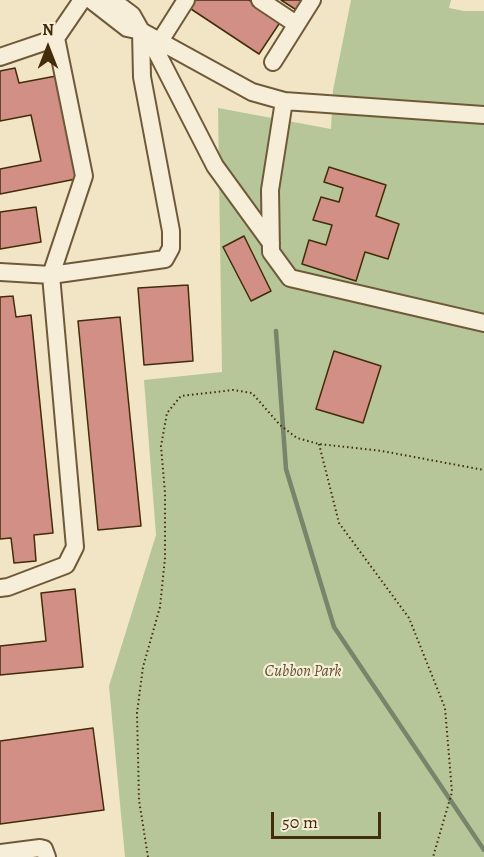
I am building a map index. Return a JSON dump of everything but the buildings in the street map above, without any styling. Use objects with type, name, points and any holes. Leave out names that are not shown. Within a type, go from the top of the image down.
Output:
[{"type":"street","points":[[0,57],[56,38],[82,0]]},
{"type":"street","points":[[91,0],[127,28],[141,31],[252,92],[284,101],[484,115]]},
{"type":"street","points":[[0,272],[51,274],[165,259],[171,248],[171,231],[142,77],[141,31],[132,15],[112,0]]},
{"type":"street","points":[[186,0],[155,49],[215,166],[271,243]]},
{"type":"street","points":[[260,0],[296,24]]},
{"type":"street","points":[[273,62],[312,0]]},
{"type":"street","points":[[0,588],[66,565],[75,547],[51,274],[84,176],[56,38]]},
{"type":"street","points":[[284,101],[270,190],[271,252],[290,278],[484,323]]},
{"type":"street","points":[[0,853],[40,848],[44,849],[47,857]]},
{"type":"path","points":[[148,857],[139,800],[137,713],[143,667],[160,608],[165,558],[165,493],[161,446],[167,412],[181,396],[233,390],[252,393],[280,425],[297,438],[319,444],[381,451],[484,470]]},
{"type":"path","points":[[319,444],[339,523],[409,618],[445,708],[452,792],[433,857]]},
{"type":"green space","name":"Cubbon Park","points":[[351,0],[451,0],[449,8],[484,11],[484,857],[125,857],[109,686],[156,535],[144,380],[222,372],[218,108],[331,129],[333,90]]},
{"type":"waterway","points":[[276,331],[286,469],[334,627],[484,850]]}]
